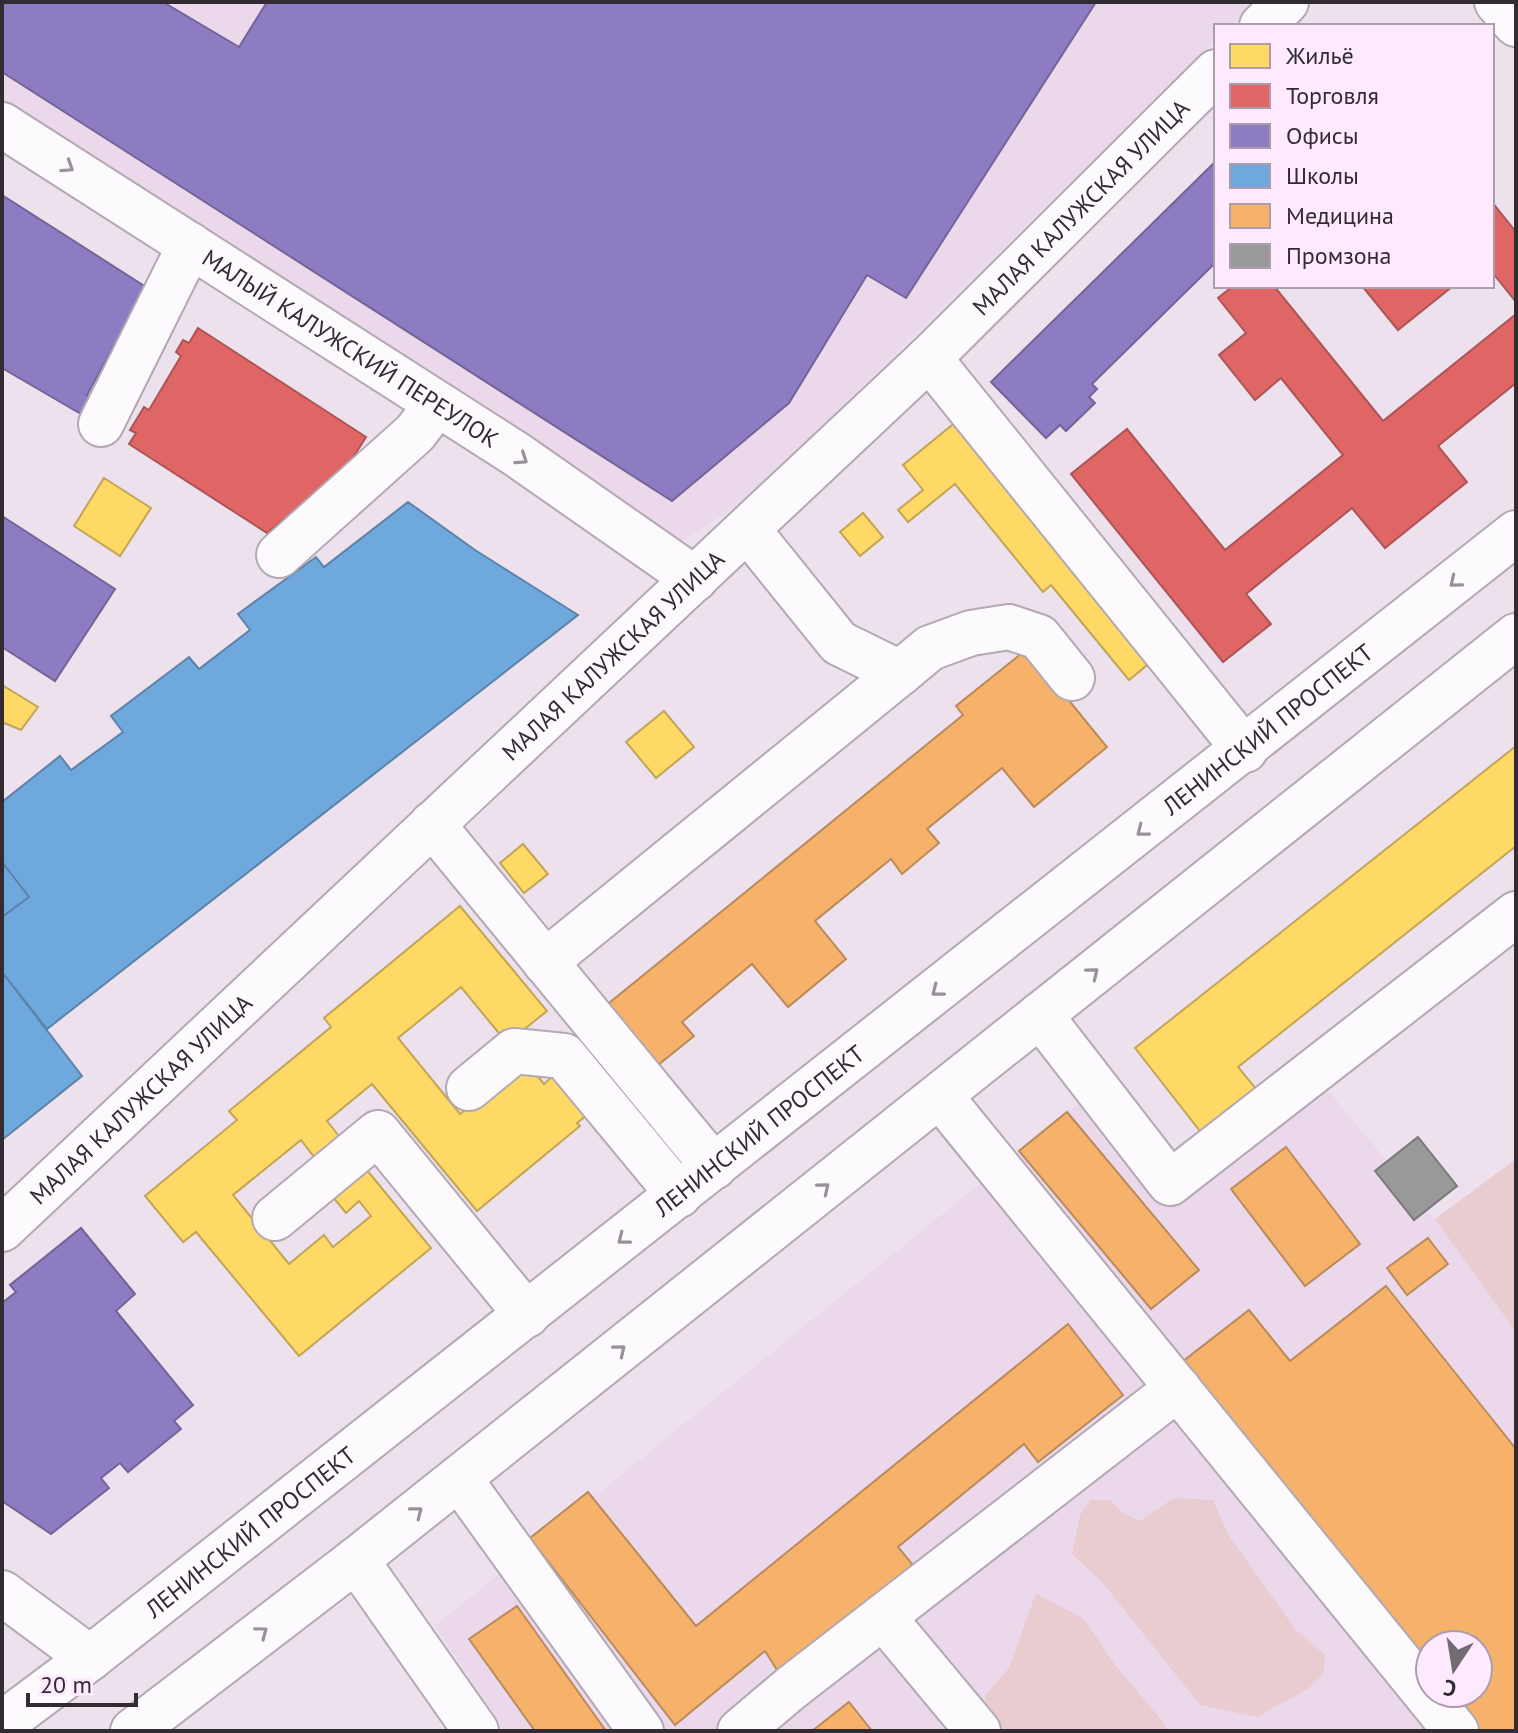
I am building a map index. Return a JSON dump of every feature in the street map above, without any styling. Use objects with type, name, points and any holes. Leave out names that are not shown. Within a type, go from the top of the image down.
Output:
[{"type":"main road","points":[[1264,24],[1286,2]]},
{"type":"main road","points":[[1497,2],[1516,24]]},
{"type":"main road","name":"МАЛАЯ КАЛУЖСКАЯ УЛИЦА","points":[[2,1229],[929,358],[1214,74]]},
{"type":"main road","name":"МАЛЫЙ КАЛУЖСКИЙ ПЕРЕУЛОК","points":[[2,125],[516,454],[695,579]]},
{"type":"main road","points":[[101,424],[190,245]]},
{"type":"main road","points":[[929,358],[1245,750]]},
{"type":"main road","points":[[279,555],[415,433],[437,404]]},
{"type":"main road","points":[[748,530],[839,643],[900,673]]},
{"type":"main road","name":"ЛЕНИНСКИЙ ПРОСПЕКТ","points":[[2,1724],[527,1315],[1516,533]]},
{"type":"main road","points":[[545,962],[930,648],[971,633],[1009,627],[1039,637],[1072,678]]},
{"type":"main road","points":[[133,1731],[356,1560],[1516,637]]},
{"type":"main road","points":[[432,824],[714,1167]]},
{"type":"main road","points":[[1040,1015],[1170,1183],[1516,914]]},
{"type":"main road","points":[[469,1088],[514,1051],[564,1056],[679,1195]]},
{"type":"main road","points":[[940,1096],[1456,1731]]},
{"type":"main road","points":[[275,1218],[378,1133],[527,1315]]},
{"type":"main road","points":[[740,1731],[1178,1388]]},
{"type":"main road","points":[[459,1478],[641,1731]]},
{"type":"main road","points":[[356,1560],[476,1731]]},
{"type":"main road","points":[[2,1593],[90,1658]]},
{"type":"main road","points":[[883,1617],[978,1731]]},
{"type":"shaded area","points":[[2,2],[1255,2],[1232,24],[1214,24],[1214,42],[746,500],[676,545],[526,438],[2,102]]},
{"type":"shaded area","points":[[1115,1074],[1193,1183],[1325,1087],[1435,1219],[1516,1332],[1516,1731],[505,1731],[435,1626]]},
{"type":"shaded area","points":[[1516,1159],[1516,1332],[1435,1219]]},
{"type":"shaded area","points":[[1174,1498],[1213,1500],[1229,1536],[1296,1630],[1325,1655],[1323,1674],[1309,1688],[1257,1717],[1200,1705],[1102,1582],[1072,1554],[1080,1515],[1091,1500],[1110,1500],[1123,1513],[1140,1521]]},
{"type":"shaded area","points":[[1036,1593],[1085,1620],[1115,1665],[1163,1722],[1167,1731],[997,1731],[986,1716],[985,1696],[1009,1668]]},
{"type":"building: Жильё","points":[[962,417],[1158,656],[1129,680],[1051,585],[1043,592],[955,484],[908,522],[898,510],[923,490],[903,465]]},
{"type":"building: Жильё","points":[[104,478],[151,508],[120,556],[74,526]]},
{"type":"building: Жильё","points":[[863,513],[883,537],[860,556],[840,532]]},
{"type":"building: Жильё","points":[[2,685],[38,707],[21,730],[2,722]]},
{"type":"building: Жильё","points":[[664,711],[694,747],[656,778],[626,742]]},
{"type":"building: Жильё","points":[[1516,746],[1516,846],[1238,1067],[1262,1096],[1207,1140],[1135,1048]]},
{"type":"building: Жильё","points":[[523,844],[548,874],[524,893],[500,863]]},
{"type":"building: Жильё","points":[[460,906],[547,1011],[507,1043],[461,987],[398,1038],[460,1114],[525,1061],[544,1084],[560,1070],[593,1110],[577,1123],[580,1126],[477,1211],[372,1084],[327,1121],[343,1141],[318,1162],[301,1140],[233,1195],[289,1264],[324,1235],[333,1247],[371,1216],[359,1201],[346,1213],[332,1196],[366,1169],[431,1248],[299,1356],[196,1232],[183,1242],[145,1196],[237,1120],[229,1111],[331,1027],[324,1018]]},
{"type":"building: Торговля","points":[[1494,204],[1516,232],[1516,302],[1494,274]]},
{"type":"building: Торговля","points":[[1230,288],[1276,288],[1383,421],[1516,314],[1516,383],[1438,446],[1467,482],[1385,548],[1352,508],[1246,594],[1271,624],[1223,662],[1071,474],[1127,429],[1225,550],[1343,455],[1281,378],[1255,400],[1219,355],[1246,333],[1218,298]]},
{"type":"building: Торговля","points":[[1364,288],[1450,288],[1398,330]]},
{"type":"building: Торговля","points":[[198,328],[366,437],[320,510],[307,501],[267,533],[129,444],[136,433],[130,430],[144,407],[149,410],[181,356],[176,352],[183,340],[189,343]]},
{"type":"building: Офисы","points":[[2,2],[163,2],[239,47],[267,2],[1096,2],[906,298],[867,275],[789,403],[672,501],[2,72]]},
{"type":"building: Офисы","points":[[1214,163],[1214,266],[1092,384],[1097,389],[1089,397],[1095,403],[1066,431],[1060,425],[1046,438],[991,382]]},
{"type":"building: Офисы","points":[[2,195],[146,287],[87,395],[96,400],[86,417],[2,368]]},
{"type":"building: Офисы","points":[[2,516],[115,589],[55,681],[2,647]]},
{"type":"building: Офисы","points":[[81,1228],[135,1294],[116,1311],[193,1405],[174,1421],[181,1429],[128,1472],[120,1463],[101,1478],[109,1488],[51,1534],[2,1501],[2,1303],[16,1292],[10,1285]]},
{"type":"building: Школы","points":[[408,502],[475,550],[578,615],[47,1029],[2,972],[2,917],[29,897],[2,862],[2,802],[60,756],[71,770],[123,732],[111,716],[189,657],[199,669],[250,630],[238,614],[316,557],[324,567]]},
{"type":"building: Школы","points":[[2,862],[29,897],[2,917]]},
{"type":"building: Школы","points":[[2,972],[82,1076],[2,1140]]},
{"type":"building: Медицина","points":[[1027,649],[1107,747],[1034,807],[1002,768],[927,829],[939,843],[902,874],[891,859],[815,921],[846,959],[788,1007],[752,964],[682,1022],[694,1036],[653,1069],[603,1008],[963,715],[956,706]]},
{"type":"building: Медицина","points":[[1067,1112],[1199,1270],[1151,1309],[1019,1151]]},
{"type":"building: Медицина","points":[[1286,1147],[1360,1244],[1305,1286],[1231,1189]]},
{"type":"building: Медицина","points":[[1428,1238],[1448,1264],[1407,1295],[1387,1268]]},
{"type":"building: Медицина","points":[[1386,1286],[1516,1449],[1516,1731],[1476,1731],[1459,1709],[1494,1709],[1494,1629],[1414,1629],[1414,1653],[1182,1362],[1249,1310],[1290,1361]]},
{"type":"building: Медицина","points":[[1068,1324],[1123,1395],[1038,1462],[1024,1444],[898,1547],[913,1565],[779,1673],[765,1651],[675,1725],[530,1538],[588,1492],[696,1626]]},
{"type":"building: Медицина","points":[[517,1606],[606,1731],[535,1731],[469,1639]]},
{"type":"building: Медицина","points":[[849,1702],[872,1731],[812,1731]]},
{"type":"building: Промзона","points":[[1418,1137],[1457,1186],[1414,1220],[1375,1171]]}]
